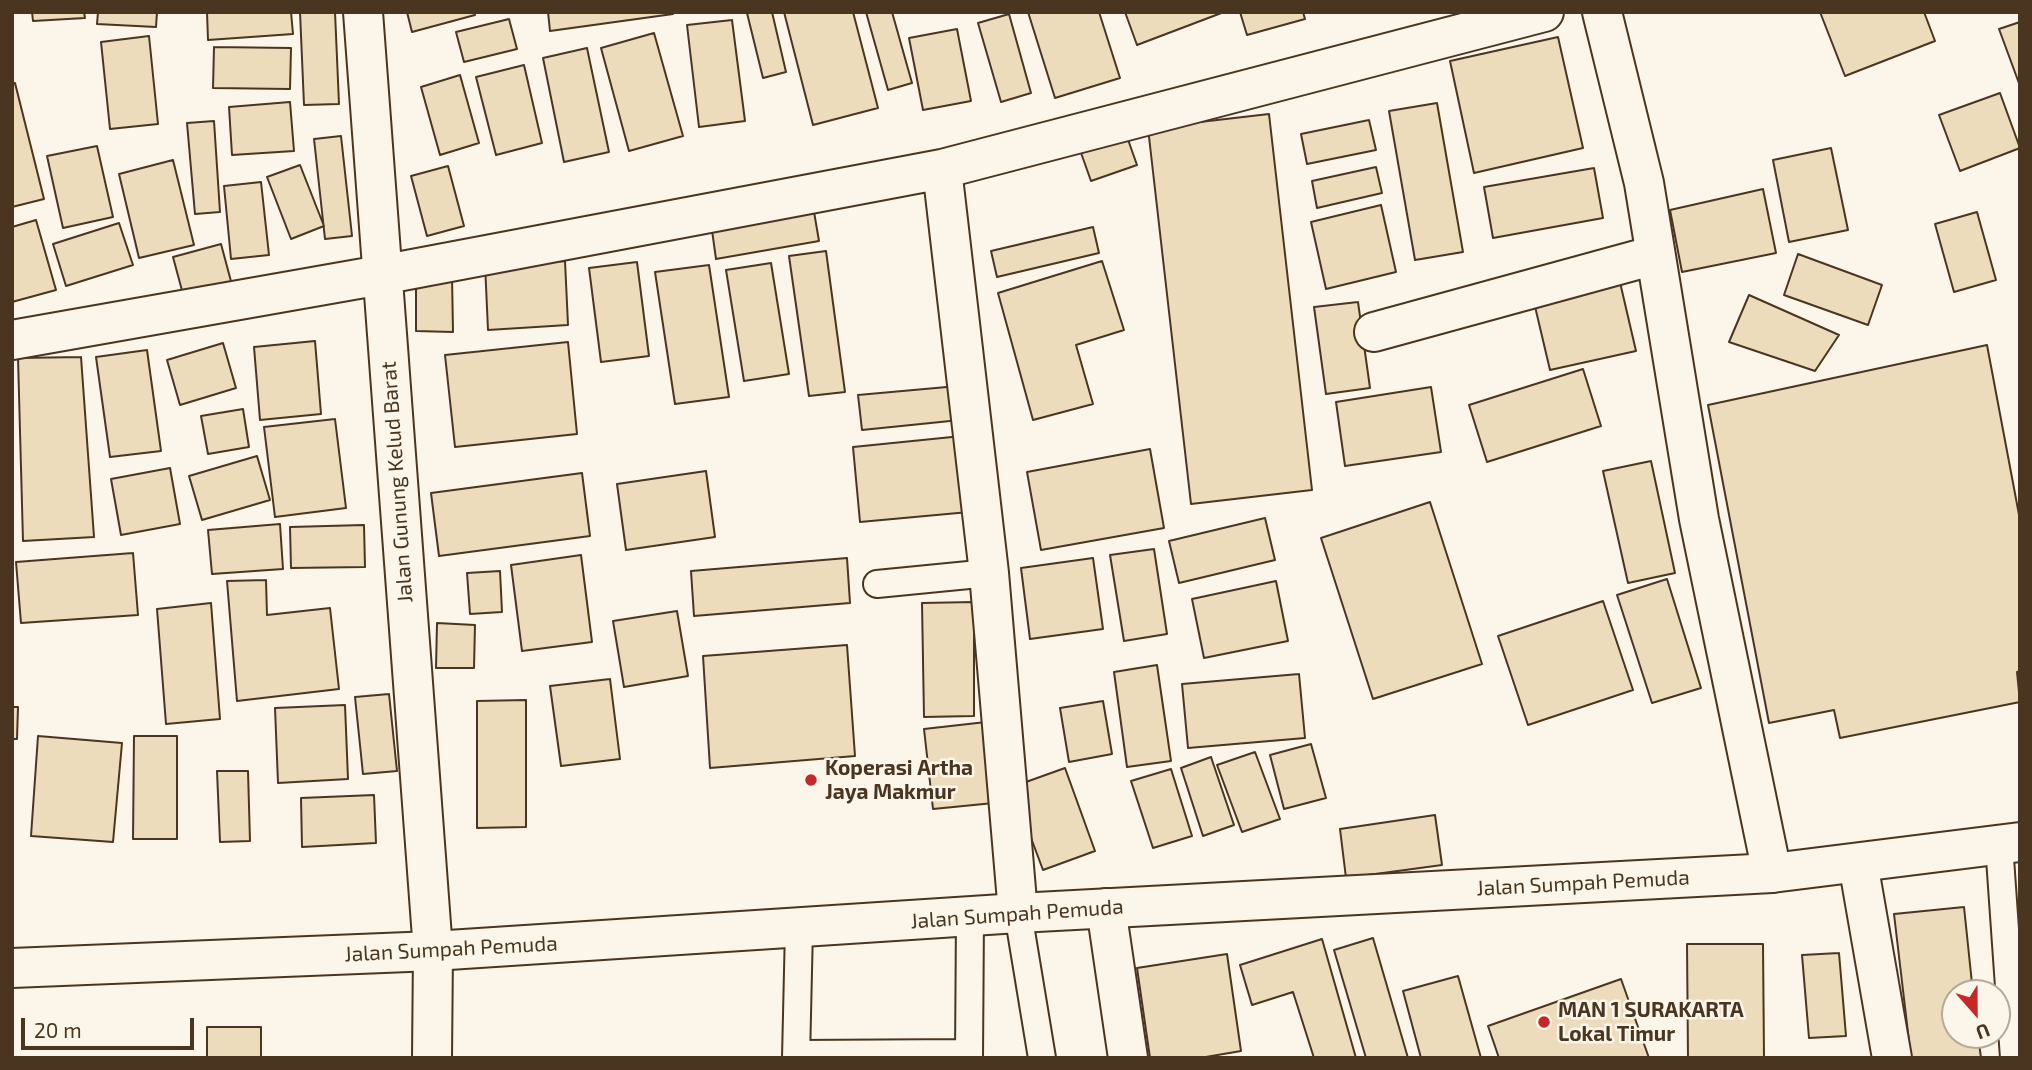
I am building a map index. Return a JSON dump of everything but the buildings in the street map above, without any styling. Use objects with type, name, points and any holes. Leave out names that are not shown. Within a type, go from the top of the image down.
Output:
[{"type":"main road","name":"Jalan Gunung Kelud Barat","points":[[363,12],[433,951],[432,1058]]},
{"type":"main road","points":[[12,340],[381,275],[942,169],[1544,12]]},
{"type":"main road","points":[[1602,12],[1644,183],[1699,519],[1772,873]]},
{"type":"main road","points":[[942,169],[989,573],[1018,913]]},
{"type":"main road","points":[[1374,332],[1655,255]]},
{"type":"main road","name":"Jalan Sumpah Pemuda","points":[[12,968],[433,951],[1018,913],[1772,873],[2009,843]]},
{"type":"main road","points":[[1858,863],[1892,1058]]},
{"type":"main road","points":[[1106,908],[1128,1058]]},
{"type":"lane","points":[[877,584],[989,573]]},
{"type":"lane","points":[[2009,843],[2014,1058]]},
{"type":"lane","points":[[1018,913],[1042,1058]]},
{"type":"lane","points":[[799,928],[796,1056],[969,1056],[970,916]]},
{"type":"place","name":"Koperasi Artha Jaya Makmur","points":[[811,780]]},
{"type":"place","name":"MAN 1 SURAKARTA Lokal Timur","points":[[1544,1022]]}]
